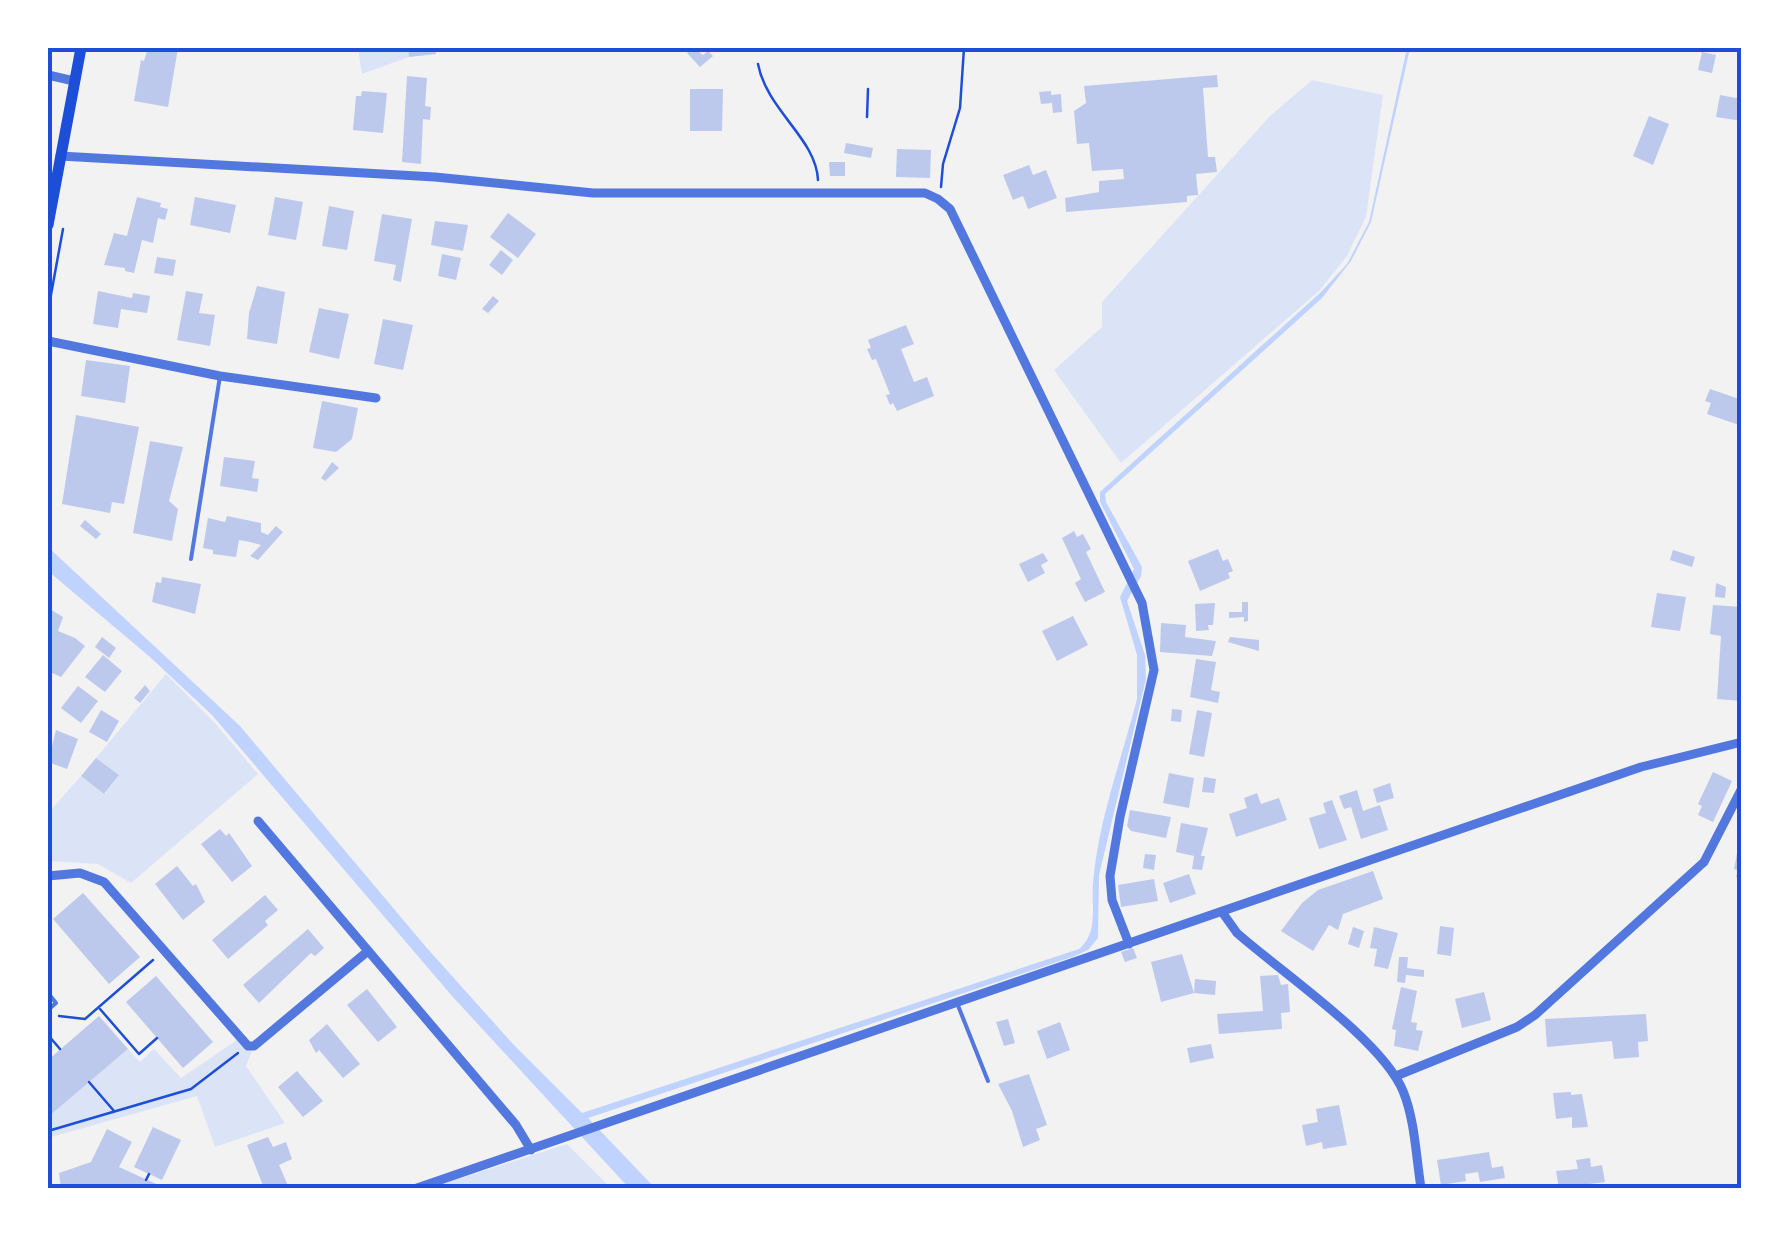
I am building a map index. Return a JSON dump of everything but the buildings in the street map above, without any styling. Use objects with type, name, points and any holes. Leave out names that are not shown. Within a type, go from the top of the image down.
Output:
[{"type":"main road","points":[[48,225],[80,48]]},
{"type":"street","points":[[48,75],[74,81]]},
{"type":"street","points":[[60,156],[435,177],[593,193],[730,195],[818,191],[934,196],[950,210],[1142,603],[1154,670],[1110,876],[1112,900],[1129,944]]},
{"type":"street","points":[[48,341],[220,376],[376,398]]},
{"type":"street","points":[[418,1188],[1641,767],[1742,742]]},
{"type":"street","points":[[1396,1076],[1517,1027],[1535,1014],[1704,862],[1742,788]]},
{"type":"street","points":[[258,821],[516,1125],[531,1150]]},
{"type":"street","points":[[48,876],[80,873],[100,878],[248,1046],[254,1046],[368,951]]},
{"type":"street","points":[[1222,912],[1237,934],[1370,1045],[1396,1076],[1409,1106],[1421,1188]]},
{"type":"lane","points":[[191,559],[220,376]]},
{"type":"lane","points":[[48,993],[56,1003],[48,1010]]},
{"type":"lane","points":[[958,1003],[988,1081]]},
{"type":"path","points":[[934,196],[942,184],[943,164],[960,108],[964,48]]},
{"type":"path","points":[[758,64],[772,102],[814,160],[818,191]]},
{"type":"path","points":[[867,116],[868,89]]},
{"type":"path","points":[[48,311],[66,214]]},
{"type":"path","points":[[56,1016],[85,1019],[164,951]]},
{"type":"path","points":[[98,1007],[139,1054],[157,1038]]},
{"type":"path","points":[[48,1034],[60,1050]]},
{"type":"path","points":[[48,1130],[191,1089],[248,1046]]},
{"type":"path","points":[[89,1082],[115,1112]]},
{"type":"path","points":[[146,1180],[149,1174]]},
{"type":"shaded area","points":[[358,48],[417,48],[408,49],[409,57],[362,74]]},
{"type":"shaded area","points":[[1312,80],[1383,95],[1366,217],[1347,256],[1319,291],[1121,463],[1054,370],[1102,327],[1102,302],[1270,116]]},
{"type":"shaded area","points":[[166,674],[258,774],[131,883],[98,864],[48,861],[48,813],[81,776],[105,794],[119,775],[96,758]]},
{"type":"shaded area","points":[[240,1038],[254,1046],[246,1066],[285,1123],[215,1147],[197,1096],[48,1138],[48,1117],[128,1049],[140,1062],[154,1049],[181,1078]]},
{"type":"shaded area","points":[[567,1144],[611,1188],[430,1188]]},
{"type":"water","points":[[1407,48],[1371,222],[1351,261],[1322,298],[1105,494],[1142,567],[1127,601],[1145,655],[1146,679],[1099,875],[1098,938],[1088,950],[1072,957],[588,1118],[655,1188],[629,1188],[452,996],[212,715],[48,571],[48,547],[240,726],[426,947],[513,1044],[582,1113],[1079,949],[1092,927],[1100,836],[1137,699],[1137,655],[1120,597],[1134,569],[1100,502],[1100,492],[1347,264],[1369,222]]}]
